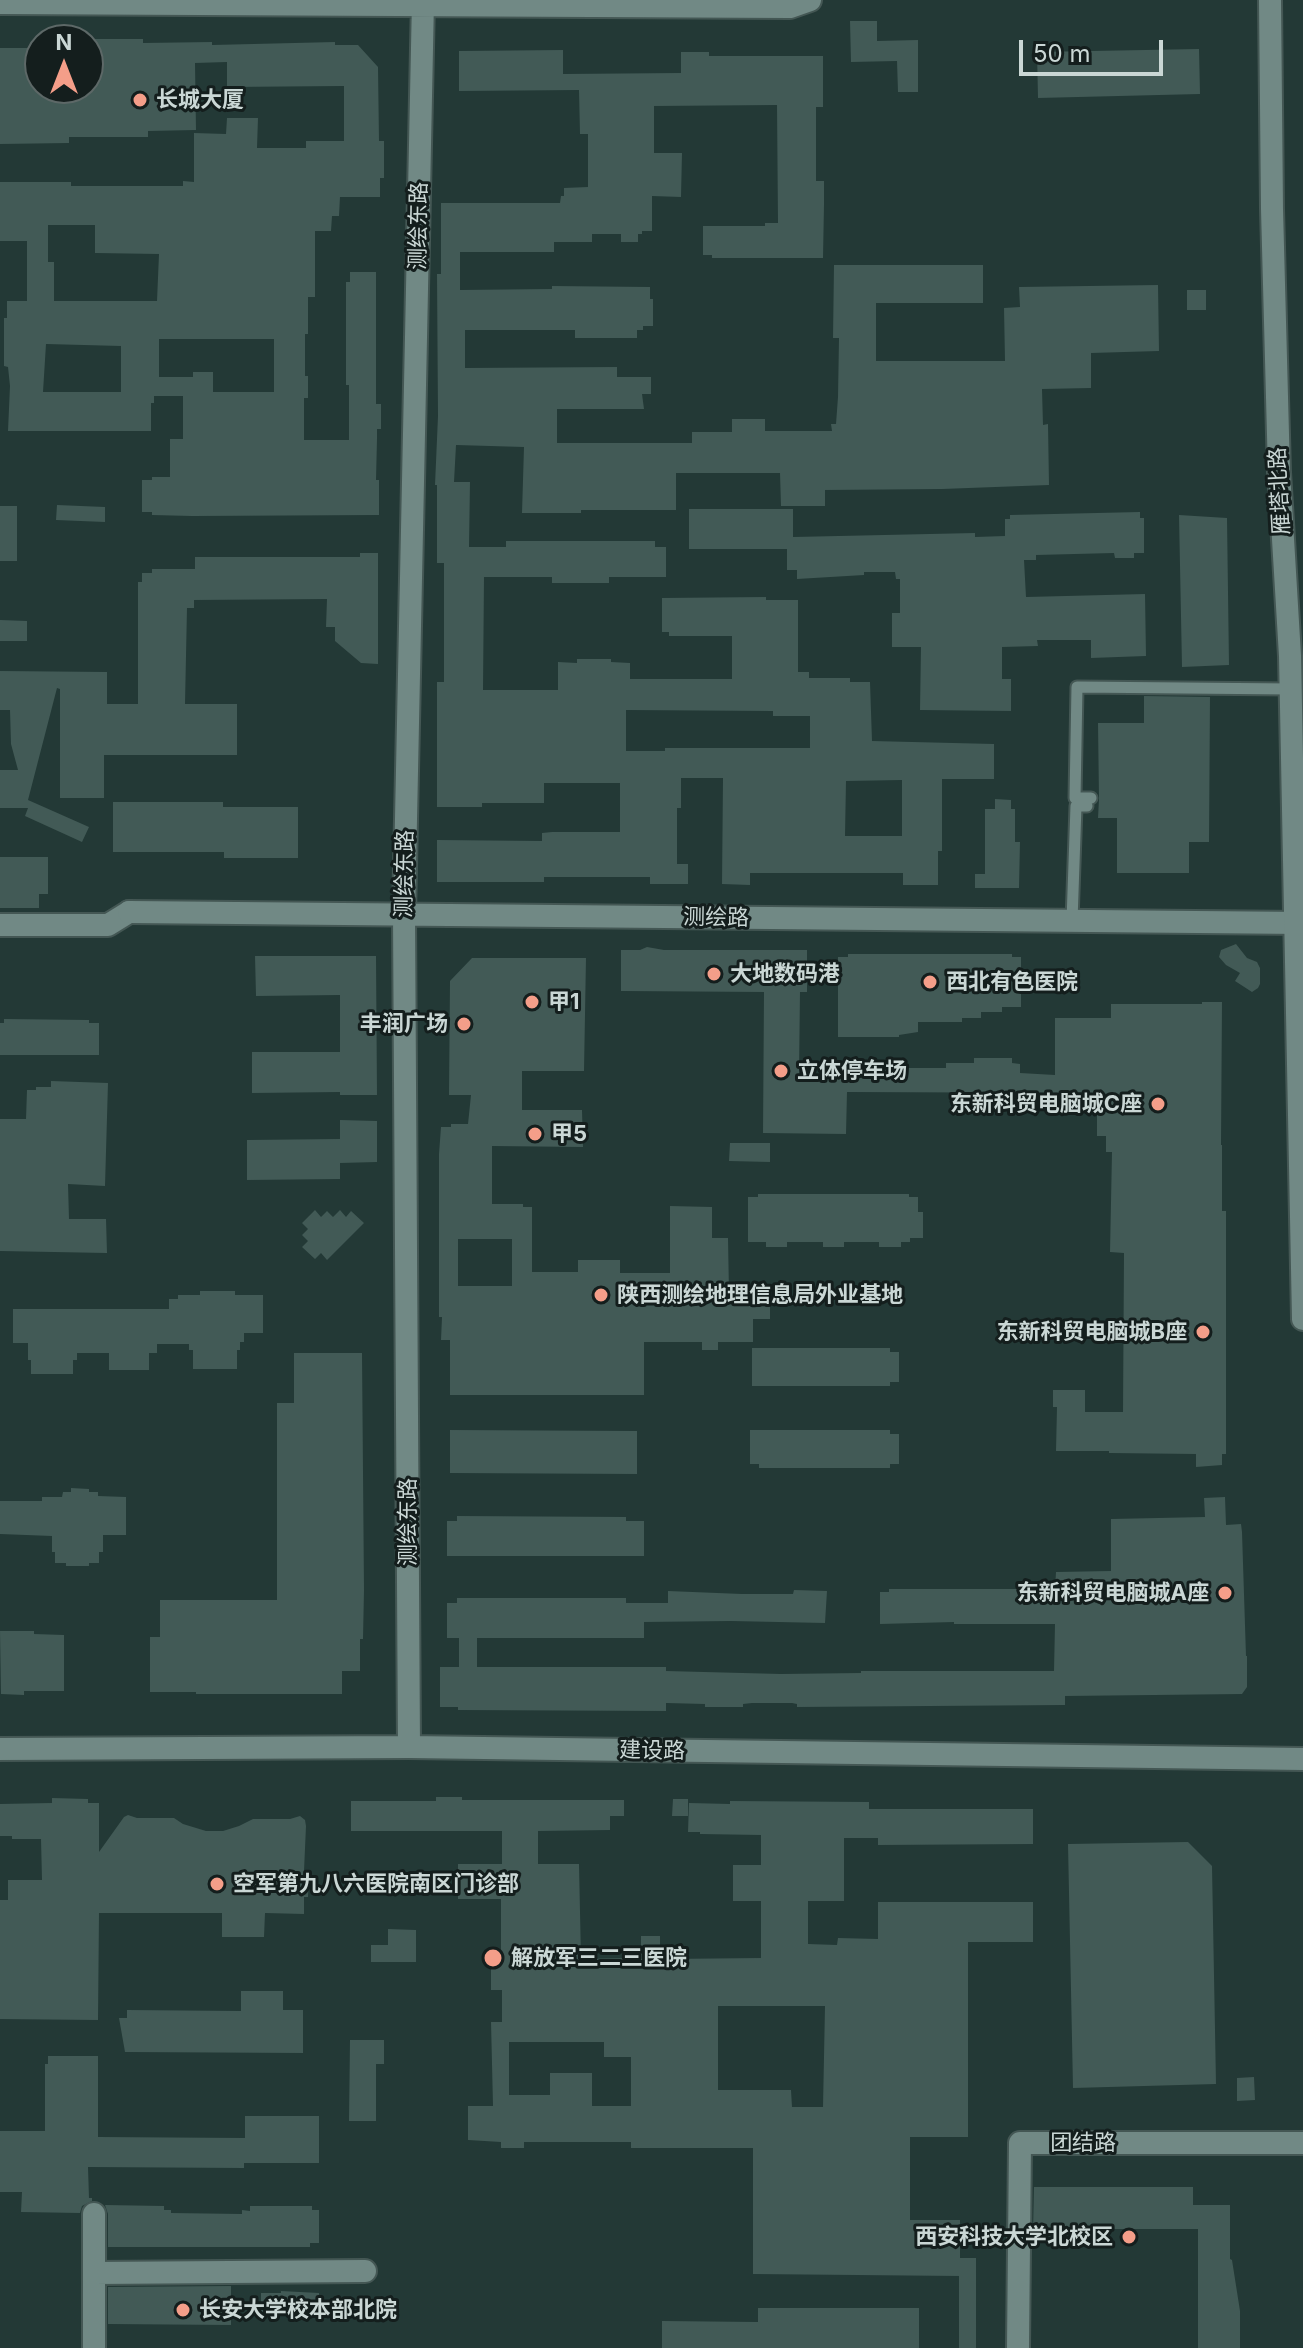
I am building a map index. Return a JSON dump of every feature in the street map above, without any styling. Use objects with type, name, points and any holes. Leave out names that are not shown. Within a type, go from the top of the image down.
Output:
[{"type":"street","points":[[0,3],[790,7],[810,0]]},
{"type":"street","name":"雁塔北路","points":[[1270,0],[1279,472],[1298,923],[1303,1319]]},
{"type":"street","name":"测绘东路","points":[[409,1747],[404,915],[423,3]]},
{"type":"street","name":"测绘路","points":[[0,925],[108,925],[129,912],[1298,923]]},
{"type":"street","name":"建设路","points":[[0,1749],[409,1747],[1303,1759]]},
{"type":"street","name":"团结路","points":[[1018,2348],[1020,2143],[1303,2143]]},
{"type":"street","points":[[94,2214],[94,2348]]},
{"type":"street","points":[[94,2273],[365,2271]]},
{"type":"lane","points":[[1072,921],[1076,806],[1091,802],[1075,798],[1077,687],[1290,689]]},
{"type":"building","points":[[850,21],[877,21],[877,41],[918,40],[918,92],[898,92],[897,61],[851,62]]},
{"type":"building","points":[[104,39],[143,39],[143,43],[212,42],[212,45],[335,42],[335,45],[358,45],[378,67],[379,141],[384,141],[384,178],[380,178],[380,197],[340,197],[339,216],[332,216],[331,231],[315,231],[315,297],[308,297],[308,334],[305,334],[308,398],[304,398],[304,440],[349,440],[346,282],[350,282],[350,272],[376,272],[376,404],[381,404],[376,480],[379,480],[379,515],[192,516],[142,512],[142,480],[170,477],[170,439],[183,439],[183,396],[154,396],[151,431],[8,431],[10,386],[8,367],[4,366],[4,318],[7,318],[7,301],[27,301],[27,241],[0,241],[0,182],[71,182],[71,186],[183,186],[183,181],[194,182],[194,133],[226,134],[227,118],[258,118],[257,148],[306,148],[306,141],[344,141],[344,86],[227,87],[227,62],[195,63],[196,130],[148,131],[148,137],[69,137],[69,143],[0,144],[0,48],[24,48],[24,104],[104,104]],"holes":[[[48,225],[95,225],[95,253],[159,254],[157,301],[54,301],[54,262],[48,262]],[[159,339],[274,339],[274,392],[213,392],[213,372],[193,372],[193,377],[159,377]],[[46,344],[121,346],[121,392],[43,392]]]},
{"type":"building","points":[[1199,49],[1200,94],[1038,98],[1037,52]]},
{"type":"building","points":[[563,50],[563,74],[681,73],[681,52],[709,52],[709,56],[823,56],[823,107],[816,107],[816,181],[824,181],[823,258],[712,258],[712,255],[703,255],[703,226],[765,226],[765,223],[778,223],[777,105],[654,106],[654,153],[682,153],[681,197],[652,196],[652,231],[638,234],[638,242],[621,242],[621,234],[592,234],[592,242],[554,242],[554,252],[460,252],[460,290],[552,289],[552,286],[650,287],[653,326],[643,326],[643,330],[637,330],[637,338],[575,338],[575,330],[465,330],[465,368],[617,367],[617,377],[651,377],[651,394],[642,394],[644,409],[557,409],[557,443],[692,443],[692,432],[732,432],[732,419],[765,419],[765,431],[832,431],[831,424],[836,424],[839,338],[833,338],[834,265],[983,265],[983,303],[876,303],[876,361],[1005,361],[1004,308],[1020,307],[1019,287],[1158,285],[1159,351],[1091,353],[1091,388],[1042,389],[1043,425],[1048,424],[1049,485],[825,490],[825,506],[781,506],[780,473],[676,473],[676,510],[522,513],[524,447],[456,445],[454,482],[470,482],[469,547],[506,547],[506,541],[655,541],[655,547],[666,547],[666,577],[609,577],[609,583],[552,583],[552,577],[484,577],[483,690],[558,690],[558,662],[577,663],[577,659],[611,659],[611,662],[630,663],[630,679],[732,679],[732,636],[669,636],[669,632],[662,632],[662,598],[766,597],[766,600],[798,600],[798,672],[809,672],[809,678],[850,678],[850,682],[870,682],[872,741],[994,744],[994,779],[942,779],[942,851],[938,851],[938,885],[903,885],[903,873],[750,873],[750,885],[722,884],[723,778],[681,778],[681,808],[677,808],[677,864],[688,864],[688,884],[650,884],[650,877],[544,877],[544,882],[437,882],[437,840],[542,841],[542,833],[620,832],[620,783],[544,783],[544,803],[437,807],[437,682],[444,682],[444,563],[437,563],[435,485],[437,274],[441,274],[441,203],[560,203],[564,188],[588,187],[588,134],[580,134],[579,90],[459,91],[459,51]],"holes":[[[626,710],[773,711],[773,716],[810,716],[810,748],[626,751]],[[902,780],[902,836],[845,836],[846,781]]]},
{"type":"building","points":[[1187,290],[1206,290],[1206,310],[1187,310]]},
{"type":"building","points":[[57,505],[105,507],[105,522],[56,520]]},
{"type":"building","points":[[0,506],[17,506],[17,561],[0,561]]},
{"type":"building","points":[[689,509],[793,509],[793,537],[975,533],[975,537],[1005,536],[1005,519],[1010,519],[1010,515],[1140,512],[1140,518],[1144,518],[1144,553],[1134,553],[1134,558],[1115,558],[1114,553],[1036,555],[1036,560],[1024,560],[1026,597],[1145,594],[1146,656],[1091,658],[1091,640],[1037,640],[1038,646],[1002,647],[1002,679],[1011,679],[1011,711],[920,710],[921,647],[892,647],[892,613],[900,613],[900,579],[896,579],[895,572],[797,579],[797,570],[787,570],[787,549],[689,549]]},
{"type":"building","points":[[1179,515],[1227,518],[1229,665],[1182,667]]},
{"type":"building","points":[[360,553],[378,553],[378,664],[361,663],[335,641],[335,627],[326,627],[327,599],[194,600],[194,608],[187,608],[185,704],[237,704],[237,755],[104,755],[104,798],[60,798],[60,689],[57,688],[28,800],[89,827],[82,842],[25,816],[28,808],[0,808],[0,770],[18,770],[11,744],[10,710],[0,710],[0,671],[107,672],[107,704],[138,704],[138,582],[142,582],[142,573],[152,573],[152,569],[195,569],[195,557],[360,557]]},
{"type":"building","points":[[0,620],[27,621],[27,641],[0,641]]},
{"type":"building","points":[[1144,696],[1210,697],[1209,842],[1189,842],[1189,873],[1117,873],[1117,818],[1098,818],[1098,723],[1144,723]]},
{"type":"building","points":[[995,799],[1011,800],[1011,809],[1015,809],[1015,842],[1020,842],[1019,888],[975,888],[975,874],[985,874],[985,809],[995,809]]},
{"type":"building","points":[[113,802],[223,802],[223,807],[298,807],[298,858],[224,858],[224,852],[113,852]]},
{"type":"building","points":[[0,857],[48,857],[48,894],[39,894],[39,908],[0,908]]},
{"type":"building","points":[[1236,944],[1260,968],[1260,984],[1252,992],[1235,981],[1240,973],[1219,957],[1221,950]]},
{"type":"building","points":[[647,947],[664,950],[807,950],[807,992],[800,992],[799,1075],[847,1076],[847,1072],[855,1072],[855,1069],[946,1068],[946,1063],[974,1063],[974,1058],[1012,1058],[1012,1063],[1020,1064],[1020,1073],[1055,1075],[1055,1018],[1111,1018],[1111,1004],[1222,1002],[1226,1454],[1222,1454],[1222,1465],[1196,1467],[1196,1454],[1056,1451],[1057,1407],[1053,1407],[1053,1390],[1085,1390],[1085,1412],[1123,1412],[1124,1253],[1110,1252],[1112,1152],[1106,1152],[1106,1136],[1097,1136],[1095,1093],[847,1092],[846,1134],[763,1133],[764,992],[621,991],[621,950]]},
{"type":"building","name":"西北有色医院","points":[[848,954],[1012,954],[1012,957],[1021,957],[1021,1007],[1002,1007],[1002,1012],[981,1012],[981,1018],[962,1018],[962,1022],[918,1022],[918,1032],[899,1037],[838,1037],[838,957],[848,957]]},
{"type":"building","points":[[255,956],[376,956],[377,1095],[340,1095],[340,1092],[252,1093],[252,1052],[340,1052],[340,995],[256,996]]},
{"type":"building","points":[[472,958],[586,958],[584,1071],[522,1071],[522,1110],[582,1110],[583,1147],[492,1146],[492,1204],[532,1207],[532,1272],[578,1272],[578,1260],[620,1260],[620,1273],[670,1273],[670,1206],[712,1207],[712,1238],[728,1238],[729,1293],[754,1293],[754,1303],[770,1303],[770,1319],[753,1319],[753,1342],[718,1342],[718,1350],[702,1350],[702,1342],[644,1342],[644,1395],[450,1395],[450,1340],[441,1340],[442,1317],[439,1317],[439,1154],[441,1127],[468,1124],[471,1095],[449,1095],[450,981]],"holes":[[[458,1239],[512,1239],[512,1286],[458,1286]]]},
{"type":"building","points":[[4,1019],[89,1020],[89,1023],[99,1023],[99,1055],[0,1055],[0,1023],[4,1023]]},
{"type":"building","points":[[51,1081],[108,1083],[105,1186],[68,1184],[69,1219],[106,1219],[107,1253],[0,1251],[0,1119],[26,1119],[27,1090],[51,1087]]},
{"type":"building","points":[[340,1120],[377,1121],[377,1162],[340,1163],[340,1179],[247,1180],[247,1140],[340,1139]]},
{"type":"building","points":[[730,1143],[770,1143],[770,1162],[729,1161]]},
{"type":"building","points":[[758,1194],[909,1194],[909,1197],[918,1197],[918,1212],[923,1212],[923,1238],[910,1238],[910,1242],[901,1242],[901,1247],[879,1247],[879,1242],[844,1242],[844,1247],[823,1247],[823,1242],[787,1242],[787,1247],[766,1247],[766,1242],[748,1242],[748,1197],[758,1197]]},
{"type":"building","points":[[315,1210],[321,1217],[327,1211],[333,1217],[340,1210],[346,1217],[351,1211],[364,1223],[327,1260],[321,1253],[315,1259],[302,1247],[308,1241],[302,1235],[308,1229],[302,1223]]},
{"type":"building","points":[[200,1291],[263,1295],[263,1333],[244,1333],[244,1342],[240,1342],[240,1350],[237,1350],[237,1369],[193,1369],[193,1350],[189,1350],[189,1344],[157,1344],[157,1353],[149,1353],[149,1370],[109,1370],[109,1353],[77,1353],[77,1360],[73,1360],[73,1374],[31,1374],[28,1343],[13,1343],[13,1309],[169,1309],[169,1299],[178,1299],[178,1295],[200,1295]]},
{"type":"building","points":[[752,1348],[890,1348],[890,1352],[899,1352],[899,1382],[890,1382],[890,1386],[752,1386]]},
{"type":"building","points":[[294,1353],[362,1353],[364,1590],[360,1671],[342,1671],[342,1694],[150,1692],[150,1637],[160,1637],[160,1600],[277,1600],[277,1403],[294,1403]]},
{"type":"building","points":[[450,1430],[637,1431],[637,1474],[450,1473]]},
{"type":"building","points":[[750,1430],[890,1430],[890,1434],[899,1434],[899,1464],[890,1464],[890,1468],[759,1468],[759,1464],[750,1464]]},
{"type":"building","points":[[71,1488],[89,1489],[89,1492],[98,1492],[98,1496],[126,1497],[126,1535],[103,1535],[103,1552],[99,1552],[99,1563],[66,1566],[66,1563],[55,1563],[52,1536],[0,1534],[0,1501],[42,1501],[42,1497],[62,1497],[63,1492],[71,1492]]},
{"type":"building","points":[[1225,1497],[1226,1525],[1241,1524],[1242,1532],[1247,1687],[1242,1694],[1065,1696],[1065,1705],[797,1707],[792,1703],[752,1703],[743,1704],[743,1707],[705,1707],[705,1704],[666,1703],[666,1711],[458,1710],[458,1707],[440,1707],[440,1667],[459,1667],[459,1638],[447,1638],[447,1603],[457,1603],[457,1598],[626,1598],[626,1603],[668,1603],[668,1591],[793,1594],[794,1590],[827,1591],[825,1623],[644,1622],[644,1638],[477,1638],[477,1667],[666,1667],[666,1671],[781,1674],[1054,1671],[1055,1624],[880,1624],[880,1592],[889,1592],[889,1589],[1055,1589],[1056,1572],[1111,1571],[1111,1519],[1205,1517],[1204,1498]]},
{"type":"building","points":[[457,1516],[626,1517],[626,1521],[644,1521],[644,1556],[447,1556],[447,1521],[457,1521]]},
{"type":"building","points":[[0,1631],[64,1635],[64,1691],[1,1694]]},
{"type":"building","points":[[436,1797],[462,1797],[462,1800],[624,1800],[624,1816],[610,1816],[610,1830],[538,1831],[538,1864],[579,1864],[581,1959],[631,1958],[631,1952],[641,1952],[641,1936],[660,1936],[660,1952],[667,1952],[667,1959],[761,1958],[761,1901],[733,1901],[733,1865],[761,1865],[761,1835],[688,1832],[689,1803],[869,1802],[869,1809],[1033,1809],[1033,1844],[878,1845],[878,1838],[844,1838],[844,1901],[808,1901],[808,1944],[837,1945],[838,1938],[878,1939],[878,1902],[1033,1902],[1033,1942],[968,1942],[968,2137],[910,2137],[910,2220],[960,2220],[960,2258],[976,2258],[976,2348],[959,2348],[959,2276],[753,2274],[753,2148],[631,2148],[631,2142],[524,2142],[524,2148],[501,2148],[501,2142],[468,2140],[468,2106],[493,2106],[491,2022],[502,2022],[502,1990],[491,1990],[491,1958],[501,1958],[501,1899],[458,1899],[458,1864],[502,1864],[502,1831],[351,1831],[351,1801],[436,1801]],"holes":[[[718,2006],[825,2006],[823,2107],[792,2107],[791,2090],[718,2090]],[[509,2042],[604,2042],[604,2057],[631,2057],[631,2106],[592,2106],[592,2073],[550,2073],[550,2095],[509,2095]]]},
{"type":"building","points":[[52,1798],[88,1799],[88,1803],[99,1803],[99,1852],[128,1815],[137,1818],[174,1818],[206,1831],[223,1831],[253,1819],[300,1816],[306,1826],[304,1871],[309,1871],[304,1914],[265,1913],[264,1937],[222,1937],[222,1913],[99,1913],[98,2020],[0,2019],[0,1900],[8,1900],[8,1880],[42,1880],[41,1839],[0,1836],[0,1804],[52,1803]]},
{"type":"building","points":[[673,1799],[688,1799],[688,1816],[672,1816]]},
{"type":"building","points":[[1188,1842],[1212,1866],[1216,2084],[1073,2088],[1068,1844]]},
{"type":"building","points":[[388,1929],[416,1930],[416,1962],[371,1962],[371,1945],[388,1945]]},
{"type":"building","points":[[241,1991],[283,1991],[283,2010],[303,2010],[303,2053],[125,2052],[119,2018],[127,2018],[127,2010],[241,2011]]},
{"type":"building","points":[[350,2040],[384,2040],[384,2064],[376,2064],[376,2121],[349,2121]]},
{"type":"building","points":[[48,2056],[98,2056],[98,2137],[245,2138],[245,2116],[319,2116],[319,2163],[244,2163],[244,2168],[88,2167],[89,2198],[92,2201],[82,2206],[80,2213],[21,2212],[22,2192],[0,2192],[0,2131],[45,2131],[45,2064],[48,2064]]},
{"type":"building","points":[[1254,2077],[1255,2100],[1237,2101],[1237,2078]]},
{"type":"building","points":[[1034,2187],[1193,2187],[1193,2205],[1230,2205],[1230,2259],[1240,2311],[1240,2348],[1198,2348],[1198,2229],[1033,2231]]},
{"type":"building","points":[[105,2205],[164,2206],[164,2210],[171,2210],[171,2213],[242,2214],[242,2210],[250,2211],[250,2206],[312,2206],[312,2210],[319,2210],[319,2243],[310,2243],[310,2247],[108,2247]]},
{"type":"building","points":[[231,2286],[231,2325],[108,2324],[108,2287]]},
{"type":"building","points":[[261,2293],[319,2293],[319,2313],[261,2313]]},
{"type":"building","points":[[758,2308],[919,2308],[919,2348],[662,2348],[662,2321],[758,2322]]},
{"type":"place","name":"长城大厦","points":[[140,100]]},
{"type":"place","name":"大地数码港","points":[[714,974]]},
{"type":"place","name":"西北有色医院","points":[[930,982]]},
{"type":"place","name":"甲1","points":[[532,1002]]},
{"type":"place","name":"丰润广场","points":[[464,1024]]},
{"type":"place","name":"立体停车场","points":[[781,1071]]},
{"type":"place","name":"东新科贸电脑城C座","points":[[1158,1104]]},
{"type":"place","name":"甲5","points":[[535,1134]]},
{"type":"place","name":"陕西测绘地理信息局外业基地","points":[[601,1295]]},
{"type":"place","name":"东新科贸电脑城B座","points":[[1203,1332]]},
{"type":"place","name":"东新科贸电脑城A座","points":[[1225,1593]]},
{"type":"place","name":"空军第九八六医院南区门诊部","points":[[217,1884]]},
{"type":"place","name":"解放军三二三医院","points":[[493,1958]]},
{"type":"place","name":"西安科技大学北校区","points":[[1129,2237]]},
{"type":"place","name":"长安大学校本部北院","points":[[183,2310]]}]
